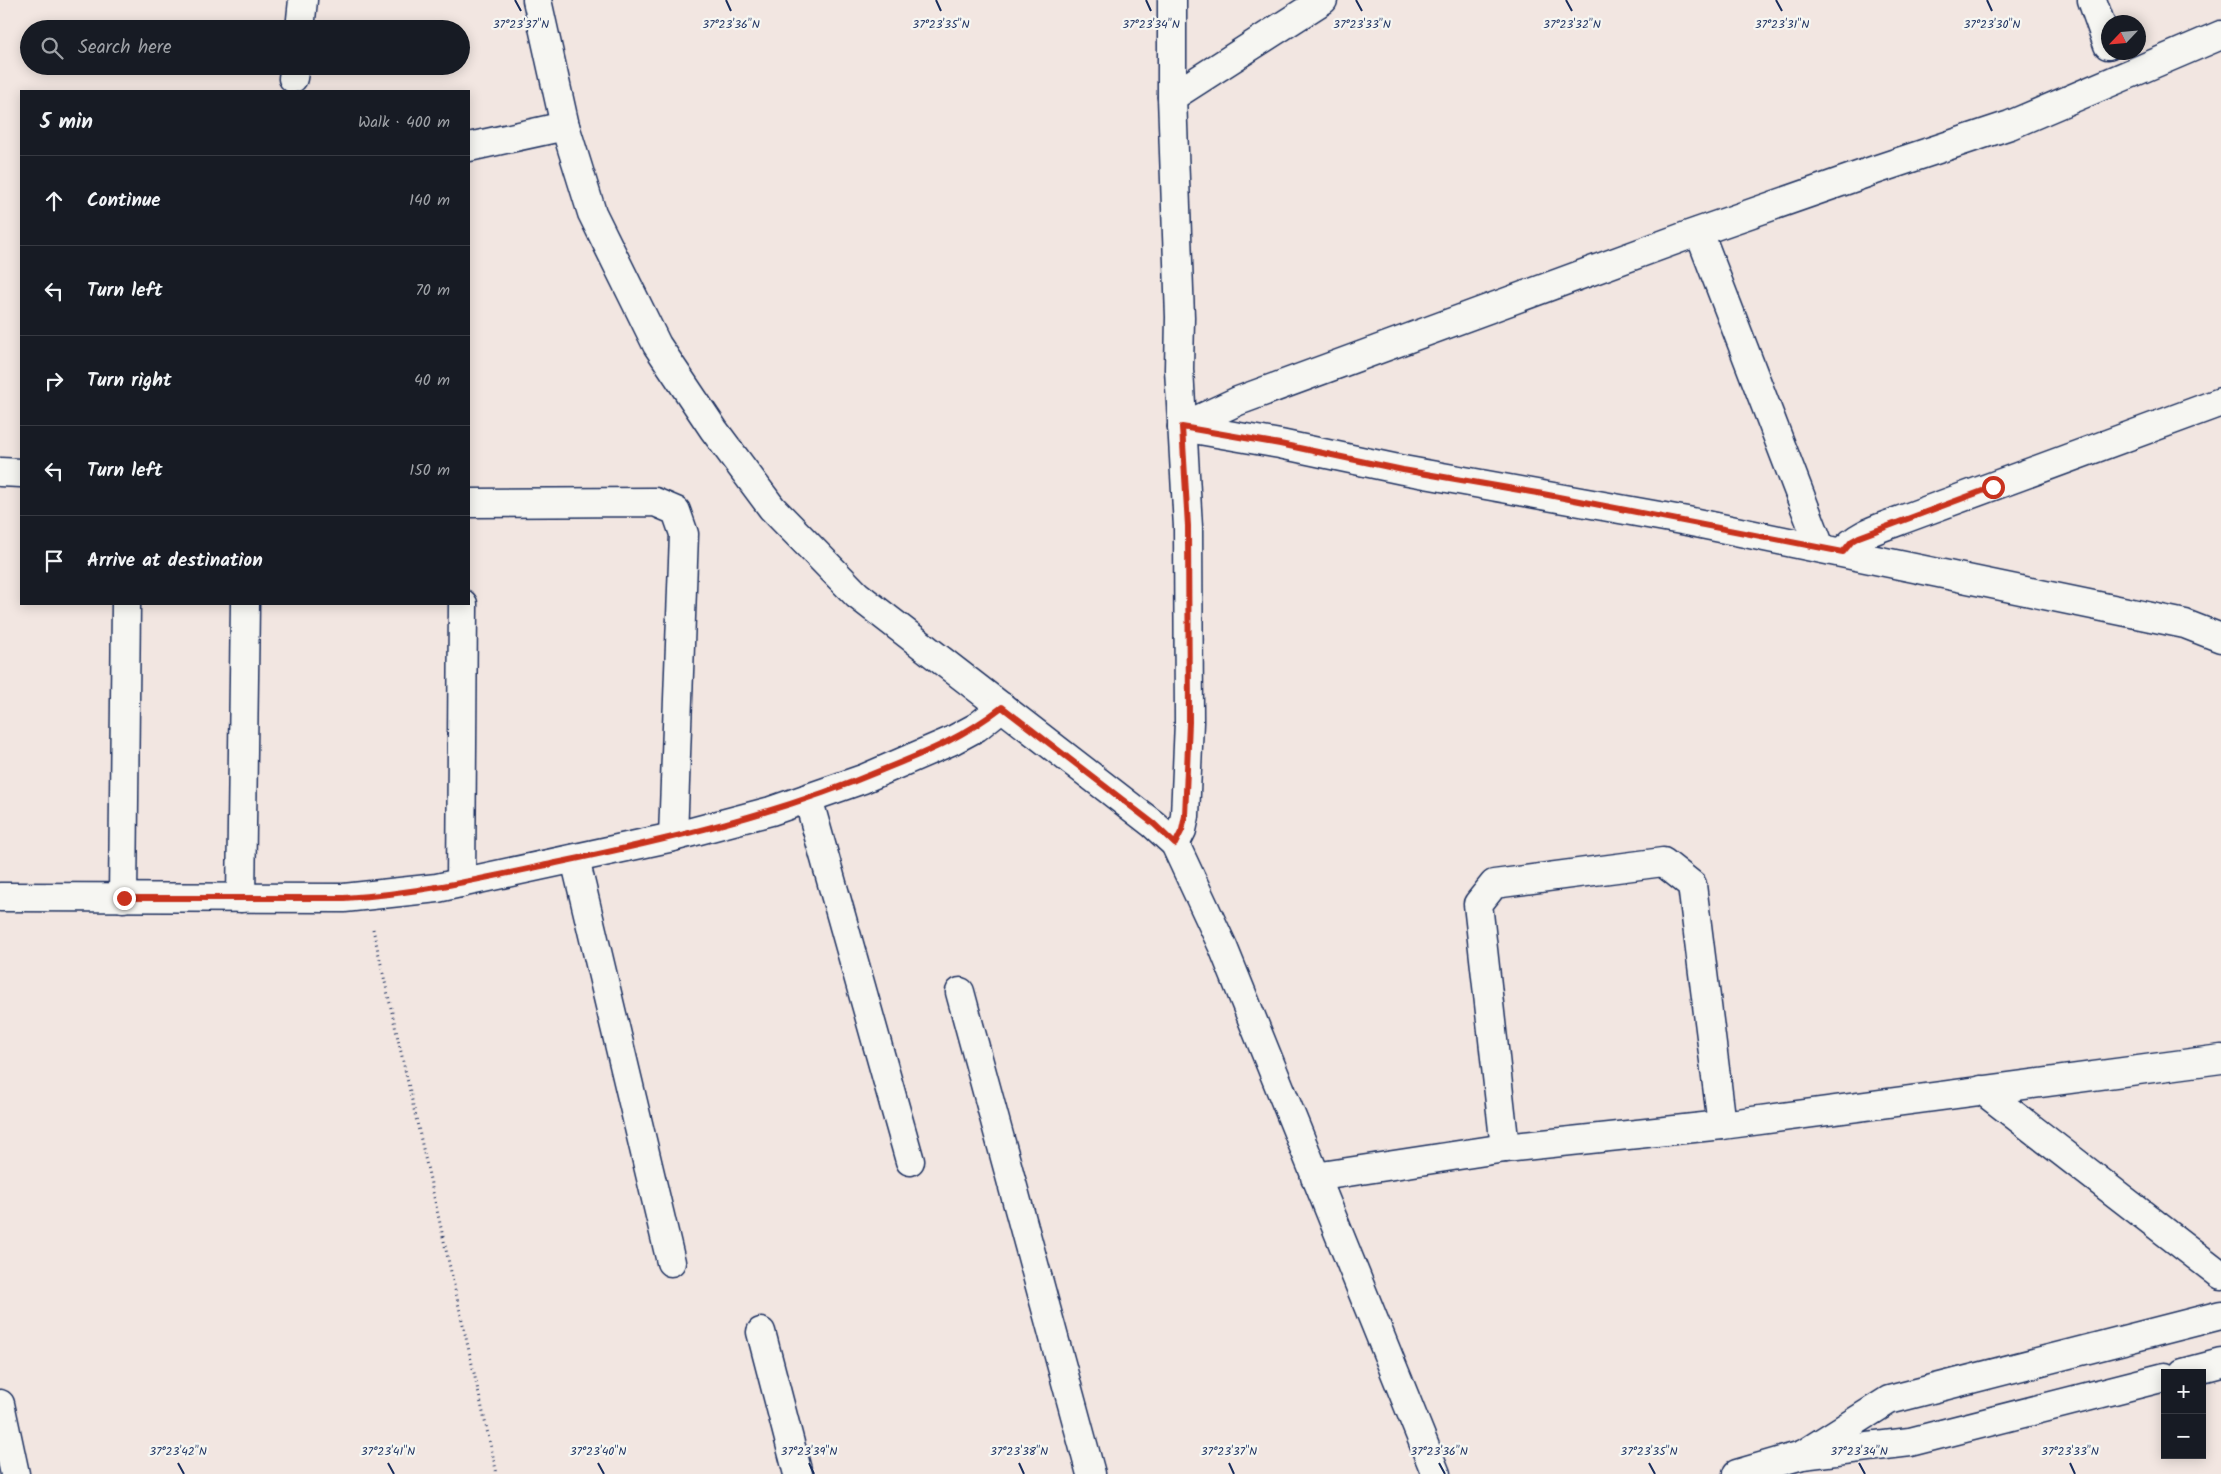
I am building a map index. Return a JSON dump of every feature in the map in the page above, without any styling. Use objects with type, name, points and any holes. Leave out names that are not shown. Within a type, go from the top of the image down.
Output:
[{"type":"street","points":[[301,20],[303,0]]},
{"type":"street","points":[[537,0],[566,126],[592,213],[657,345],[698,406],[772,508],[856,595],[1154,824],[1175,844],[1224,947],[1436,1474]]},
{"type":"street","points":[[1172,0],[1172,97],[1182,427],[1188,526],[1189,722],[1185,816],[1182,830],[1175,844]]},
{"type":"street","points":[[1172,97],[1323,0]]},
{"type":"street","points":[[2092,0],[2101,25]]},
{"type":"street","points":[[1182,427],[1238,401],[1698,232],[2010,125],[2116,65],[2221,35]]},
{"type":"street","points":[[470,147],[566,126]]},
{"type":"street","points":[[1698,232],[1831,549]]},
{"type":"street","points":[[1831,549],[1884,527],[2221,402]]},
{"type":"street","points":[[1182,427],[1831,549],[2185,624],[2221,638]]},
{"type":"street","points":[[0,472],[20,473]]},
{"type":"street","points":[[470,503],[655,502],[676,511],[684,534],[674,837]]},
{"type":"street","points":[[124,898],[126,605]]},
{"type":"street","points":[[241,898],[245,605]]},
{"type":"street","points":[[460,883],[463,605]]},
{"type":"street","points":[[0,898],[365,897],[460,883],[674,837],[771,811],[863,778],[951,741],[977,727],[1002,707]]},
{"type":"street","points":[[808,798],[910,1161]]},
{"type":"street","points":[[575,859],[671,1262]]},
{"type":"street","points":[[1505,1148],[1478,904],[1494,884],[1663,862],[1692,886],[1722,1125]]},
{"type":"street","points":[[960,992],[1091,1474]]},
{"type":"street","points":[[1315,1177],[1505,1148],[1722,1125],[2221,1059]]},
{"type":"street","points":[[1982,1090],[2221,1275]]},
{"type":"street","points":[[1802,1455],[1889,1400],[2221,1315]]},
{"type":"street","points":[[761,1332],[798,1474]]},
{"type":"street","points":[[2198,1369],[2221,1363]]},
{"type":"street","points":[[1737,1474],[1802,1455],[1910,1442],[2161,1379]]},
{"type":"street","points":[[0,1404],[15,1474]]},
{"type":"path","points":[[365,897],[498,1474]]},
{"type":"route","points":[[124,898],[344,898],[374,896],[436,888],[575,859],[674,837],[771,811],[863,778],[951,741],[977,727],[1002,707],[1154,824],[1175,844],[1182,830],[1185,816],[1189,722],[1188,526],[1182,427],[1280,444],[1403,470],[1543,494],[1843,552],[1852,541],[1859,537],[1993,487]]}]
